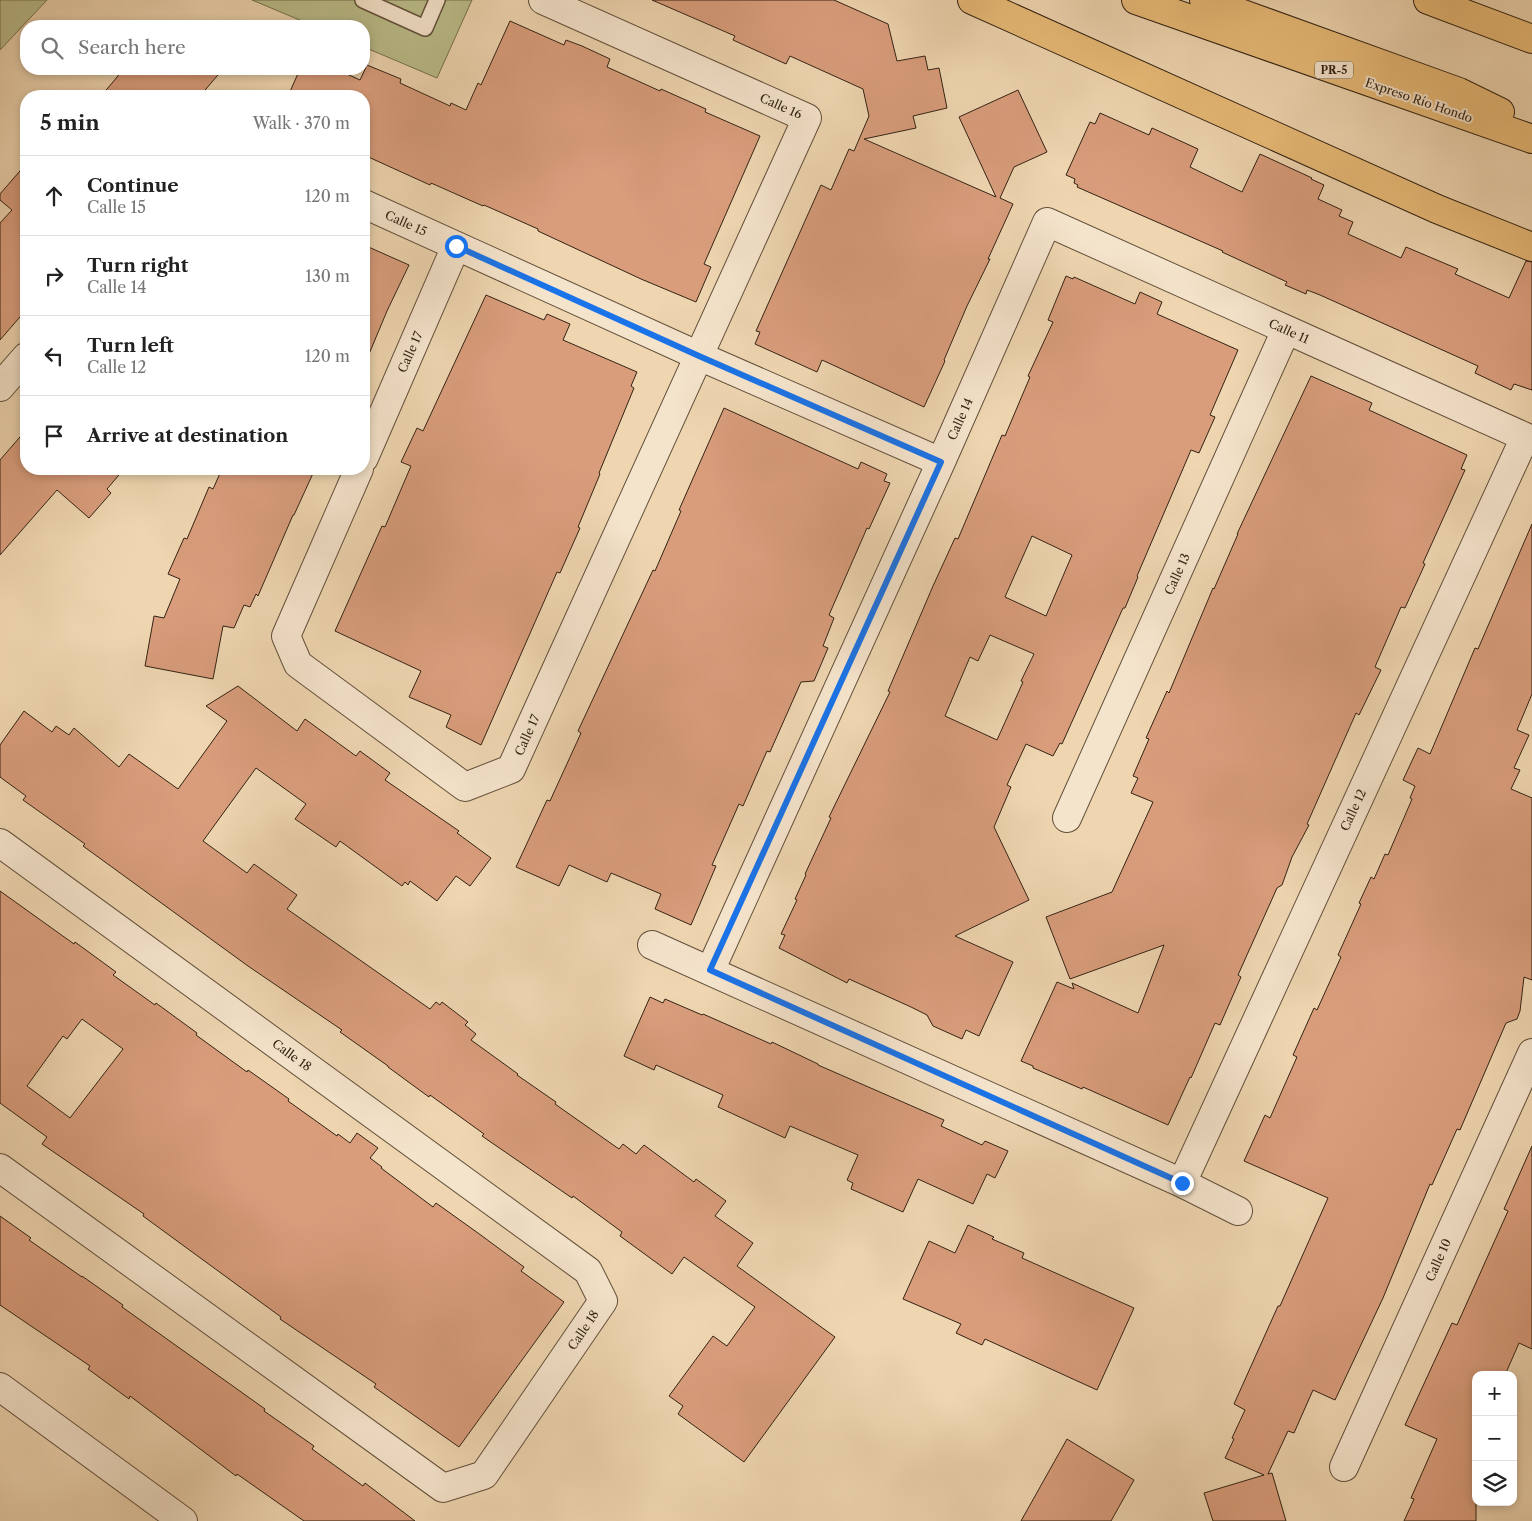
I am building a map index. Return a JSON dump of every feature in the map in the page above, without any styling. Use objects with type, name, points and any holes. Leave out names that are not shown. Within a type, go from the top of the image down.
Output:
[{"type":"highway","points":[[972,0],[1438,209],[1532,246]]},
{"type":"highway","name":"Expreso Río Hondo","points":[[1136,0],[1532,139]]},
{"type":"highway","points":[[1204,0],[1459,92],[1532,128]]},
{"type":"highway","points":[[1428,0],[1532,39]]},
{"type":"street","name":"Calle 16","points":[[543,0],[807,118],[699,356]]},
{"type":"street","name":"Calle 15","points":[[370,207],[699,356],[941,462]]},
{"type":"street","name":"Calle 11","points":[[1047,222],[1528,439]]},
{"type":"street","name":"Calle 14","points":[[710,970],[941,462],[1047,222]]},
{"type":"street","name":"Calle 17","points":[[370,444],[456,246]]},
{"type":"street","name":"Calle 13","points":[[1067,818],[1286,330]]},
{"type":"street","name":"Calle 17","points":[[356,475],[286,636],[298,664],[465,787],[511,769],[699,356]]},
{"type":"street","points":[[0,387],[20,365]]},
{"type":"street","name":"Calle 12","points":[[1182,1183],[1528,439]]},
{"type":"street","name":"Calle 18","points":[[0,843],[588,1271],[603,1302],[484,1475],[443,1488],[0,1168]]},
{"type":"street","points":[[652,946],[710,970],[1182,1183],[1238,1211]]},
{"type":"street","name":"Calle 10","points":[[1344,1467],[1532,1052]]},
{"type":"street","points":[[0,1387],[183,1521]]},
{"type":"lane","points":[[363,0],[425,28],[437,0]]},
{"type":"green space","points":[[0,0],[47,0],[28,20],[20,20],[20,29],[0,50]]},
{"type":"green space","points":[[252,0],[472,0],[437,78],[370,50],[370,20],[300,20]]},
{"type":"building","points":[[652,0],[834,0],[888,24],[897,61],[925,56],[928,70],[939,68],[947,108],[913,116],[916,128],[864,139],[996,197],[959,117],[1018,90],[1047,152],[1014,167],[1000,198],[1013,204],[924,407],[822,360],[817,372],[755,344],[760,332],[756,331],[821,185],[831,190],[849,149],[854,151],[869,116],[863,89],[790,56],[786,64],[733,40],[735,36]]},
{"type":"building","points":[[510,21],[564,45],[566,40],[582,46],[610,59],[607,67],[706,109],[705,112],[760,136],[704,264],[711,267],[696,302],[641,279],[484,205],[431,183],[430,185],[370,158],[370,90],[291,90],[297,75],[349,75],[360,80],[362,75],[370,75],[370,66],[401,79],[400,83],[450,106],[451,103],[466,110],[478,83],[481,85]]},
{"type":"building","points":[[218,75],[205,90],[106,90],[118,76]]},
{"type":"building","points":[[1100,113],[1149,135],[1152,128],[1198,149],[1190,167],[1242,192],[1260,154],[1324,185],[1318,199],[1342,210],[1339,216],[1353,222],[1348,234],[1401,258],[1406,247],[1458,269],[1455,274],[1509,298],[1526,261],[1532,262],[1532,390],[1514,384],[1511,390],[1475,373],[1478,366],[1320,295],[1307,290],[1306,294],[1285,285],[1287,282],[1223,251],[1077,187],[1078,185],[1074,183],[1075,179],[1066,175],[1090,122],[1095,124]]},
{"type":"building","points":[[20,171],[20,317],[0,340],[0,223],[12,210],[0,200],[0,194]]},
{"type":"building","points":[[370,248],[409,265],[370,352]]},
{"type":"building","points":[[1066,276],[1073,279],[1074,277],[1135,304],[1140,292],[1162,302],[1157,314],[1238,350],[1210,415],[1215,417],[1199,453],[1191,450],[1125,608],[1123,608],[1062,744],[1060,743],[1053,756],[1026,744],[1007,785],[1011,787],[994,827],[1029,900],[955,936],[1013,962],[979,1036],[966,1030],[962,1039],[933,1026],[927,1015],[911,1007],[849,979],[847,983],[779,948],[785,935],[781,934],[797,900],[795,899],[805,874],[831,818],[829,817],[890,692],[888,691],[933,586],[955,538],[958,539],[1002,435],[1005,436],[1030,377],[1028,376],[1053,322],[1048,320]],"holes":[[[1032,536],[1072,555],[1046,616],[1005,597]],[[990,635],[1034,654],[997,740],[945,716],[970,657],[978,661]]]},
{"type":"building","points":[[486,295],[544,320],[547,314],[570,324],[563,340],[637,372],[631,386],[634,388],[578,527],[580,528],[560,573],[557,572],[481,745],[446,727],[451,715],[409,697],[421,671],[335,631],[382,526],[385,527],[411,466],[401,462],[417,428],[423,431]]},
{"type":"building","points":[[1311,376],[1372,403],[1369,410],[1467,455],[1461,469],[1465,470],[1405,608],[1401,607],[1375,667],[1381,670],[1359,715],[1356,713],[1307,824],[1309,825],[1292,857],[1282,885],[1277,888],[1238,975],[1241,977],[1220,1025],[1215,1023],[1168,1125],[1083,1087],[1082,1089],[1033,1068],[1033,1066],[1021,1061],[1057,982],[1074,989],[1072,983],[1138,1013],[1164,945],[1070,979],[1046,917],[1112,892],[1153,802],[1131,793],[1138,778],[1133,776],[1149,739],[1146,738],[1167,691],[1169,693],[1237,534]]},
{"type":"building","points":[[724,408],[858,469],[861,462],[887,474],[884,481],[890,483],[869,529],[867,528],[829,615],[834,618],[823,646],[828,648],[814,681],[801,682],[770,752],[767,751],[743,806],[739,804],[712,865],[716,866],[691,925],[655,909],[661,894],[611,873],[607,882],[569,865],[559,886],[516,867],[547,800],[550,801],[581,733],[578,731],[653,570],[655,571],[681,511],[679,510]]},
{"type":"building","points":[[20,437],[20,475],[119,475],[107,489],[111,493],[89,518],[57,490],[0,555],[0,460]]},
{"type":"building","points":[[219,475],[312,475],[258,596],[256,594],[250,607],[244,605],[234,628],[223,626],[213,679],[145,666],[154,616],[164,618],[180,579],[168,574],[184,538],[187,539],[209,487],[213,489]]},
{"type":"building","points":[[1532,524],[1532,694],[1517,730],[1529,735],[1514,768],[1520,770],[1511,789],[1532,798],[1532,980],[1524,977],[1520,1011],[1517,1019],[1506,1023],[1460,1130],[1457,1129],[1432,1185],[1430,1184],[1383,1298],[1335,1400],[1313,1390],[1294,1433],[1288,1431],[1268,1474],[1272,1473],[1286,1521],[1213,1521],[1204,1493],[1264,1475],[1225,1458],[1245,1410],[1234,1404],[1328,1198],[1244,1161],[1265,1115],[1270,1118],[1297,1057],[1293,1055],[1314,1008],[1317,1010],[1341,957],[1338,955],[1361,904],[1359,903],[1371,877],[1374,879],[1385,854],[1388,855],[1412,799],[1410,798],[1415,786],[1403,780],[1418,748],[1430,754],[1475,648],[1478,649]]},
{"type":"building","points":[[238,686],[297,731],[305,719],[356,756],[360,751],[390,773],[385,780],[459,831],[457,833],[491,858],[470,886],[456,876],[437,901],[410,881],[408,885],[405,882],[402,886],[340,841],[336,847],[295,819],[306,804],[256,768],[203,841],[247,873],[254,864],[297,895],[287,909],[430,1009],[436,1002],[440,1005],[442,1002],[468,1022],[465,1025],[476,1034],[471,1040],[556,1102],[555,1104],[619,1149],[623,1144],[636,1154],[644,1145],[694,1182],[696,1179],[726,1201],[715,1216],[753,1243],[737,1266],[835,1337],[744,1462],[678,1414],[683,1406],[669,1396],[713,1336],[727,1346],[755,1307],[684,1257],[672,1274],[620,1236],[622,1232],[573,1196],[572,1198],[482,1136],[484,1134],[430,1095],[429,1097],[340,1032],[342,1030],[248,966],[83,846],[85,844],[23,800],[26,796],[0,777],[0,745],[24,711],[52,732],[56,726],[69,735],[74,728],[119,767],[129,754],[178,789],[227,721],[206,706]]},
{"type":"building","points":[[0,891],[74,944],[75,942],[116,972],[113,975],[155,1005],[156,1003],[197,1033],[196,1035],[247,1072],[248,1070],[289,1099],[288,1101],[337,1136],[338,1134],[350,1143],[357,1133],[378,1148],[370,1158],[381,1168],[433,1207],[436,1203],[478,1233],[524,1267],[521,1271],[564,1302],[459,1447],[374,1387],[376,1384],[280,1319],[281,1317],[143,1216],[144,1214],[42,1144],[47,1137],[0,1103]],"holes":[[[82,1019],[123,1049],[70,1118],[27,1086],[63,1036],[67,1039]]]},
{"type":"building","points":[[650,997],[663,1003],[665,999],[771,1044],[772,1042],[818,1065],[944,1120],[941,1126],[982,1145],[985,1141],[1008,1151],[995,1178],[987,1174],[973,1204],[918,1179],[903,1212],[851,1189],[853,1183],[847,1180],[858,1155],[790,1126],[785,1138],[718,1107],[723,1095],[656,1065],[654,1070],[624,1056]]},
{"type":"building","points":[[1532,1146],[1532,1349],[1519,1343],[1507,1371],[1472,1371],[1472,1506],[1476,1506],[1476,1521],[1404,1521],[1414,1499],[1411,1498],[1437,1439],[1405,1425],[1452,1323],[1457,1325],[1508,1211],[1504,1209]]},
{"type":"building","points":[[0,1216],[31,1238],[29,1240],[123,1305],[122,1307],[265,1409],[264,1411],[314,1446],[312,1449],[363,1486],[365,1483],[415,1521],[304,1521],[237,1474],[236,1476],[130,1396],[129,1399],[88,1369],[90,1366],[0,1305]]},
{"type":"building","points":[[968,1225],[994,1237],[992,1239],[1024,1253],[1022,1258],[1134,1308],[1097,1390],[985,1339],[982,1345],[956,1333],[961,1324],[903,1299],[929,1241],[955,1253]]},
{"type":"building","points":[[1067,1439],[1134,1480],[1111,1521],[1021,1521]]},
{"type":"route","points":[[456,246],[699,356],[941,462],[710,970],[1182,1183]]}]
